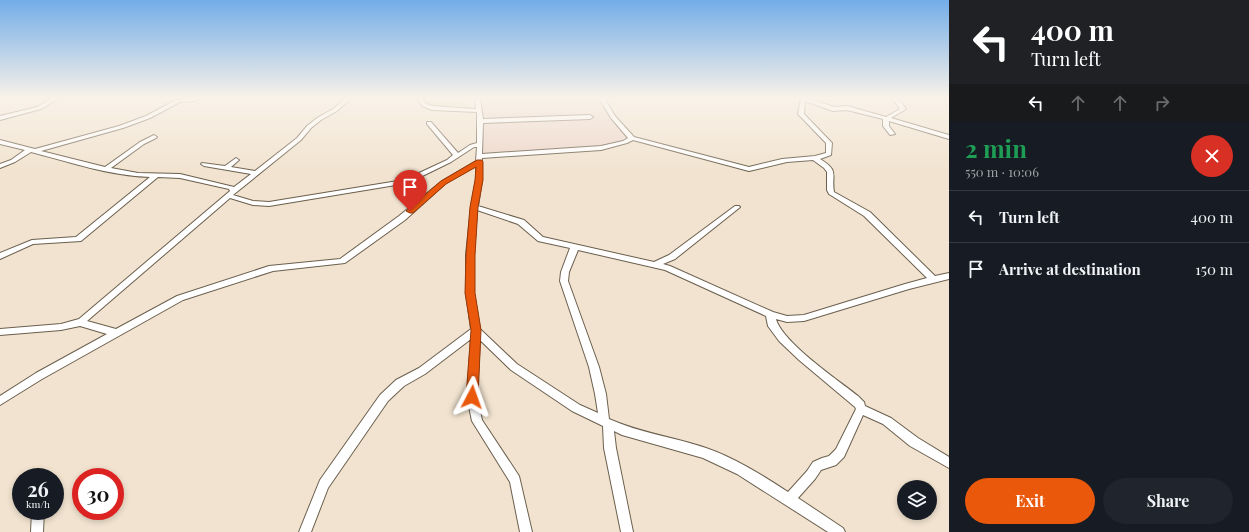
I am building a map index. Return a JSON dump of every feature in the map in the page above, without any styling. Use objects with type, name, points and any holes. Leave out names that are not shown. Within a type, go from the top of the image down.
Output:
[{"type":"street","points":[[0,166],[33,150],[130,123]]},
{"type":"street","points":[[82,322],[84,317],[299,139],[314,123]]},
{"type":"street","points":[[429,123],[458,156]]},
{"type":"street","points":[[480,123],[479,180],[474,207],[470,255],[470,293],[476,330],[472,397],[477,420],[515,480],[526,532]]},
{"type":"street","points":[[618,123],[632,138],[749,169],[756,169],[784,160],[827,156],[829,154],[829,143],[810,123]]},
{"type":"street","points":[[886,123],[886,126],[892,134]]},
{"type":"street","points":[[899,123],[949,137]]},
{"type":"street","points":[[106,169],[142,143],[154,137]]},
{"type":"street","points":[[0,401],[39,376],[180,298],[266,270],[288,266],[342,262],[402,218],[444,182],[480,159],[601,148],[612,146],[632,138]]},
{"type":"street","points":[[0,142],[106,169],[156,176],[180,176],[225,186],[231,188],[232,194]]},
{"type":"street","points":[[232,194],[253,203],[269,204],[399,184],[413,180],[458,156],[472,146],[480,144]]},
{"type":"street","points":[[814,158],[831,172],[829,189],[831,193],[867,214],[934,280]]},
{"type":"street","points":[[227,167],[236,160]]},
{"type":"street","points":[[204,164],[257,173]]},
{"type":"street","points":[[0,256],[32,242],[78,239],[156,176]]},
{"type":"street","points":[[474,207],[521,222],[534,235],[541,239],[655,264],[667,268],[770,314],[787,319],[804,318],[860,300],[949,276]]},
{"type":"street","points":[[655,264],[672,258],[737,207]]},
{"type":"street","points":[[575,246],[565,269],[564,282],[589,349],[598,381],[627,532]]},
{"type":"street","points":[[770,314],[773,326],[782,338],[802,357],[854,399],[861,409],[887,422],[914,442],[949,463]]},
{"type":"street","points":[[0,332],[62,327],[82,322],[116,333]]},
{"type":"street","points":[[476,330],[514,367],[576,408],[606,424],[622,430],[705,453],[741,470],[839,532]]},
{"type":"street","points":[[305,532],[324,484],[384,398],[400,383],[422,371],[476,330]]},
{"type":"street","points":[[789,499],[811,475],[817,466],[822,463],[832,461],[840,453],[861,409]]},
{"type":"street","points":[[37,532],[38,520]]},
{"type":"shaded area","points":[[616,123],[630,138],[625,141],[600,147],[482,155],[483,124]]},
{"type":"route","points":[[410,211],[444,182],[480,162],[470,255],[470,293],[476,330],[472,397]]}]
